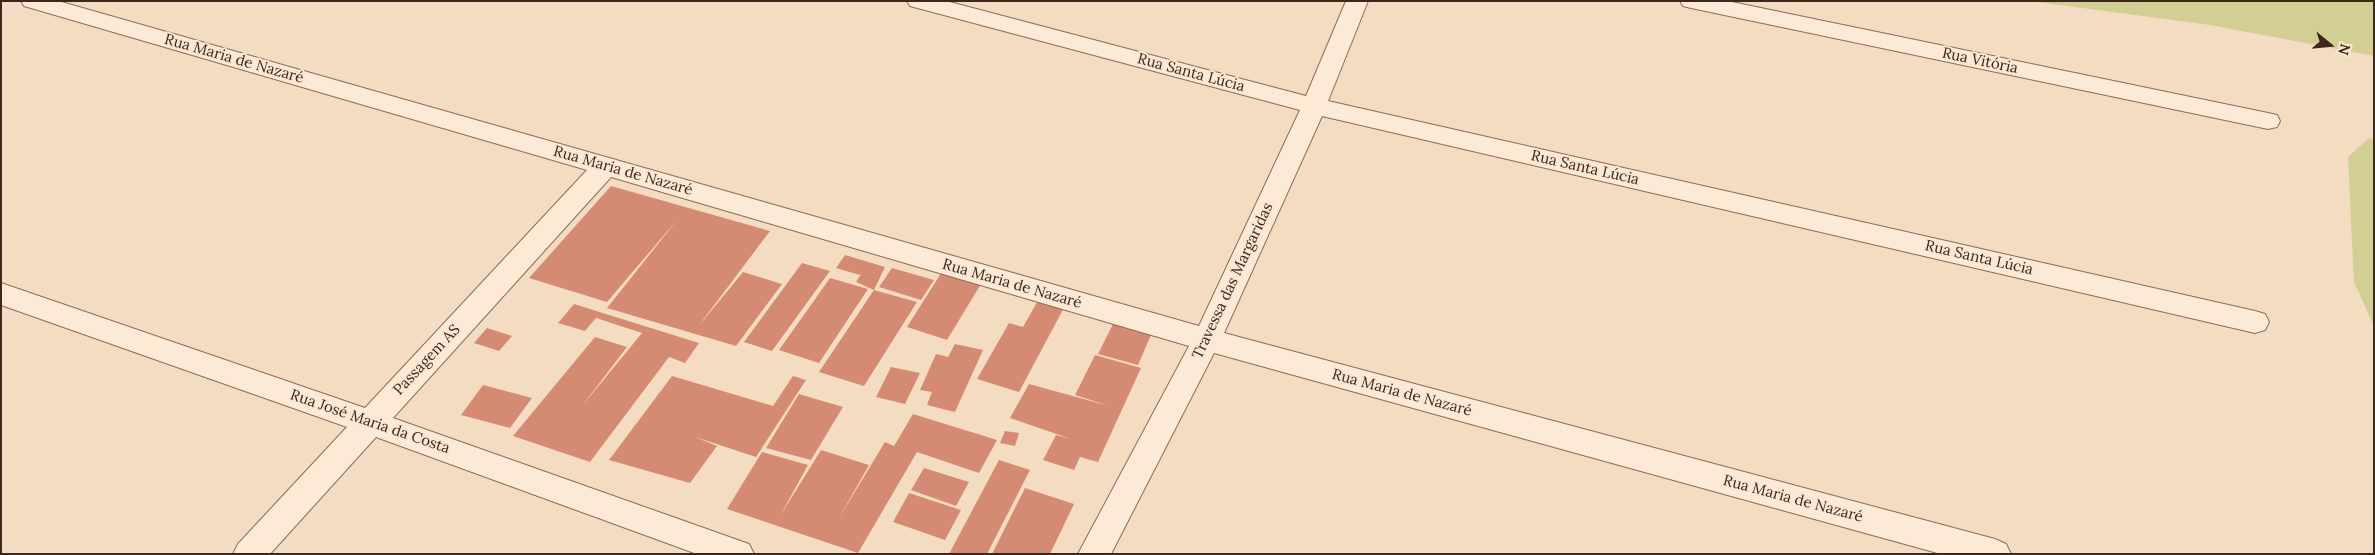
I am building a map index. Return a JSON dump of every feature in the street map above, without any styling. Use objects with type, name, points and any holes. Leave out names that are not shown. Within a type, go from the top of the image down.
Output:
[{"type":"street","name":"Rua Maria de Nazaré","points":[[32,1],[1208,340],[1995,554]]},
{"type":"street","name":"Rua Santa Lúcia","points":[[918,1],[1314,106],[2255,322]]},
{"type":"street","name":"Travessa das Margaridas","points":[[1094,554],[1208,340],[1314,106],[1357,1]]},
{"type":"street","name":"Rua Vitória","points":[[1691,1],[2268,121]]},
{"type":"street","name":"Passagem AS","points":[[249,554],[606,166]]},
{"type":"street","name":"Rua José Maria da Costa","points":[[1,294],[370,422],[738,554]]},
{"type":"shaded area","points":[[2030,1],[2374,1],[2374,56],[2210,25]]},
{"type":"shaded area","points":[[2369,138],[2374,139],[2374,326],[2354,282],[2348,157]]},
{"type":"building","points":[[611,186],[770,231],[697,328],[743,272],[782,284],[736,346],[607,308],[677,220],[607,302],[529,278]]},
{"type":"building","points":[[845,255],[885,267],[874,290],[856,282],[863,271],[860,275],[836,268]]},
{"type":"building","points":[[802,263],[830,271],[772,351],[744,342]]},
{"type":"building","points":[[945,267],[984,279],[947,340],[907,327]]},
{"type":"building","points":[[892,268],[934,280],[921,300],[879,287]]},
{"type":"building","points":[[830,278],[868,289],[819,363],[779,350]]},
{"type":"building","points":[[874,290],[917,302],[864,386],[819,372]]},
{"type":"building","points":[[1040,297],[1066,304],[1019,392],[977,379],[1009,323],[1023,327]]},
{"type":"building","points":[[574,304],[699,343],[685,363],[669,357],[590,462],[513,436],[595,337],[627,347],[582,406],[642,333],[596,318],[585,331],[558,323]]},
{"type":"building","points":[[1113,324],[1151,335],[1138,365],[1098,354]]},
{"type":"building","points":[[487,328],[512,336],[499,351],[474,343]]},
{"type":"building","points":[[955,344],[983,350],[955,412],[927,405],[932,392],[920,390],[936,354],[948,357]]},
{"type":"building","points":[[1095,355],[1141,368],[1098,462],[1080,457],[1074,470],[1043,460],[1056,435],[1071,439],[1010,418],[1029,384],[1109,406],[1075,395]]},
{"type":"building","points":[[891,367],[920,373],[905,404],[876,397]]},
{"type":"building","points":[[672,376],[773,406],[793,376],[806,380],[756,457],[695,437],[717,446],[690,483],[609,460]]},
{"type":"building","points":[[483,385],[532,398],[510,428],[461,415]]},
{"type":"building","points":[[799,394],[843,407],[811,460],[766,448]]},
{"type":"building","points":[[913,414],[997,440],[979,473],[917,452],[858,553],[727,509],[762,452],[808,465],[780,516],[821,450],[869,465],[839,518],[885,442],[894,446]]},
{"type":"building","points":[[1005,431],[1019,433],[1015,446],[1000,443]]},
{"type":"building","points":[[999,460],[1030,470],[987,554],[949,554]]},
{"type":"building","points":[[924,468],[969,482],[956,506],[911,490]]},
{"type":"building","points":[[1025,488],[1074,504],[1050,554],[992,554]]},
{"type":"building","points":[[909,493],[961,510],[945,540],[893,522]]}]
